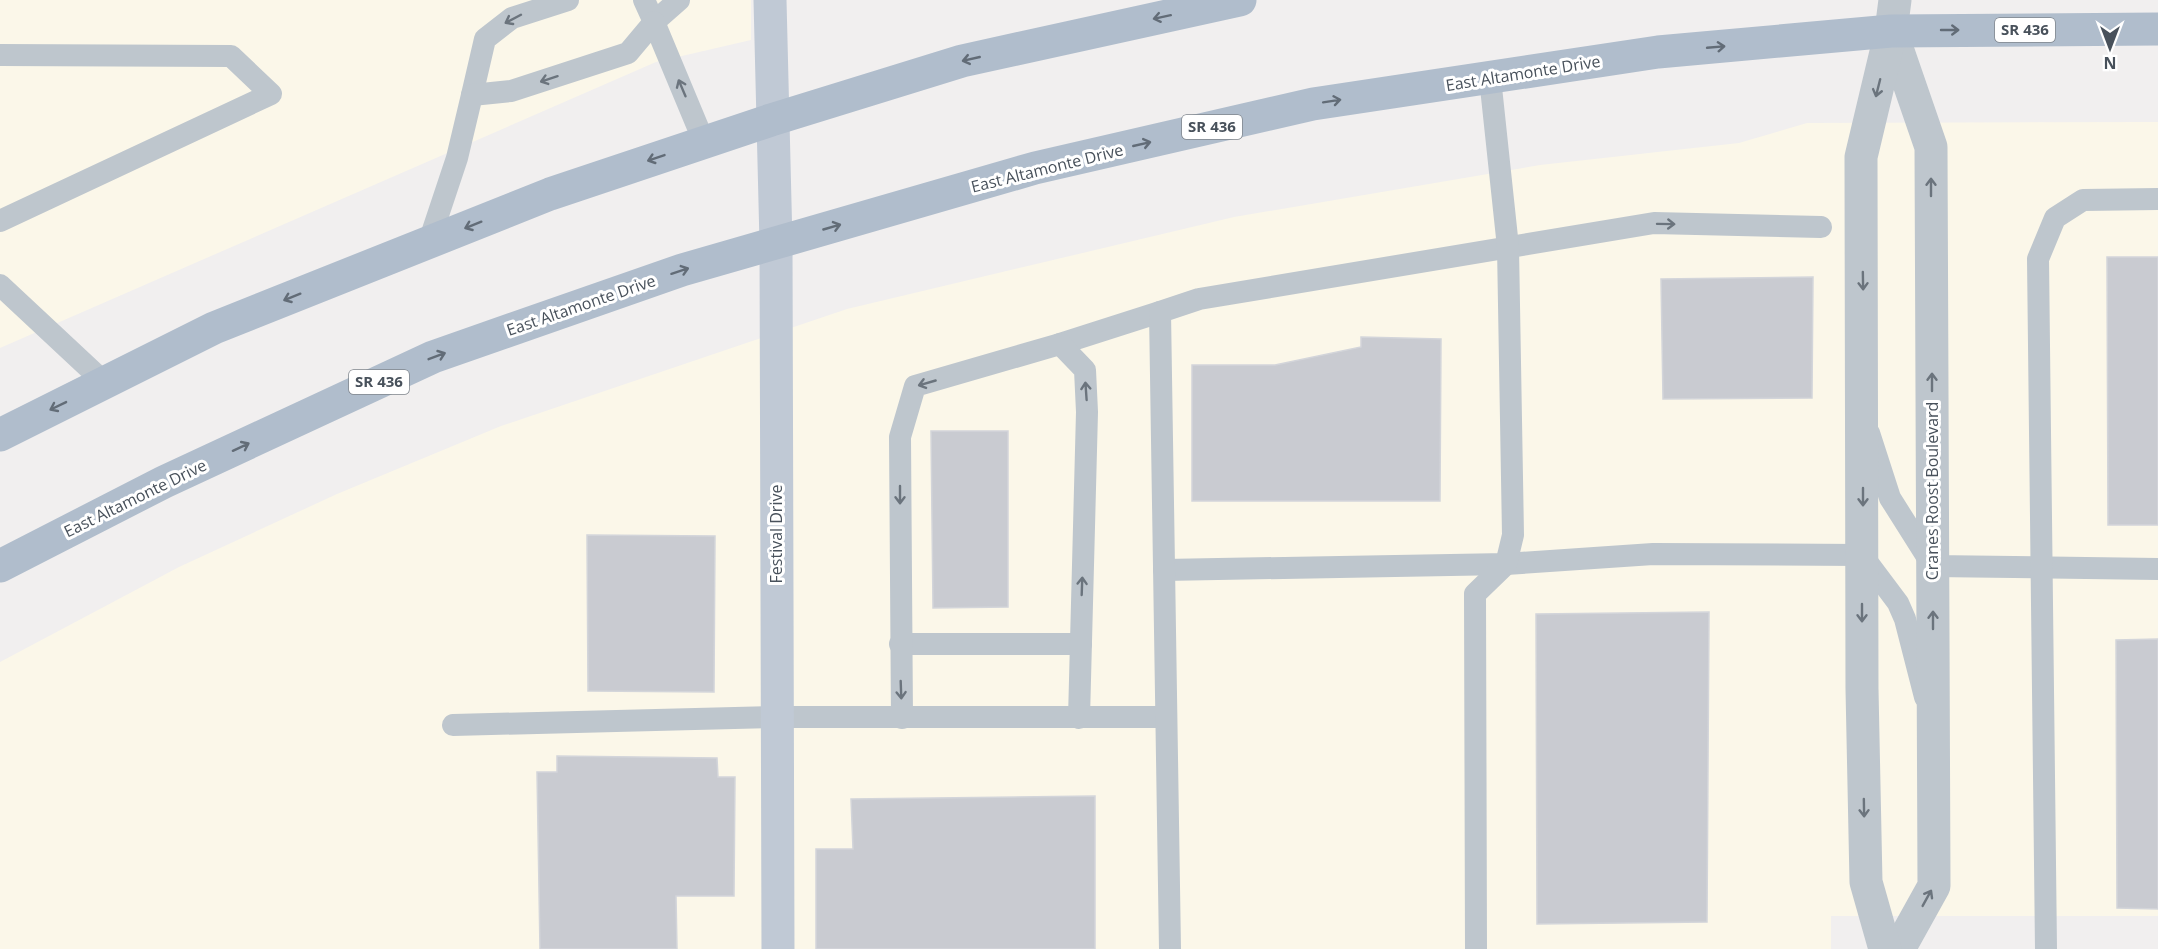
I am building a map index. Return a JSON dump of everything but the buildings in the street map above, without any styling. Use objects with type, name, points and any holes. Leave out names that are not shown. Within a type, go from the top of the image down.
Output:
[{"type":"main road","points":[[0,435],[214,328],[550,194],[771,120],[962,61],[1240,0]]},
{"type":"main road","name":"East Altamonte Drive","points":[[0,566],[164,482],[433,357],[682,270],[1047,166],[1313,104],[1893,15],[2158,29]]},
{"type":"street","name":"Festival Drive","points":[[770,0],[771,120],[776,243],[778,949]]},
{"type":"street","points":[[1885,949],[1866,882],[1861,157],[1893,15]]},
{"type":"street","name":"Cranes Roost Boulevard","points":[[1893,15],[1931,147],[1934,886],[1899,949]]},
{"type":"lane","points":[[429,242],[457,158],[486,39],[512,18],[568,0]]},
{"type":"lane","points":[[644,0],[704,142]]},
{"type":"lane","points":[[472,95],[511,91],[628,54],[654,22],[679,0]]},
{"type":"lane","points":[[0,55],[231,56],[272,94],[0,221]]},
{"type":"lane","points":[[1476,949],[1475,594],[1506,564],[1513,535],[1508,247],[1490,78]]},
{"type":"lane","points":[[2046,949],[2038,259],[2055,218],[2083,200],[2158,199]]},
{"type":"lane","points":[[902,718],[900,437],[915,386],[1060,344],[1199,299],[1654,223],[1821,227]]},
{"type":"lane","points":[[0,285],[105,383]]},
{"type":"lane","points":[[1160,312],[1170,949]]},
{"type":"lane","points":[[1060,344],[1085,370],[1087,412],[1079,718]]},
{"type":"lane","points":[[1863,414],[1890,498],[1933,566],[2158,569]]},
{"type":"lane","points":[[1164,570],[1506,564],[1653,554],[1862,555],[1898,603],[1905,618],[1933,729]]},
{"type":"lane","points":[[900,644],[1081,644]]},
{"type":"lane","points":[[453,725],[776,717],[1166,717]]},
{"type":"shaded area","points":[[0,0],[751,0],[751,40],[656,62],[0,348]]},
{"type":"shaded area","points":[[2158,122],[2158,916],[1831,916],[1831,949],[0,949],[0,662],[179,567],[337,494],[501,426],[847,309],[1234,217],[1540,165],[1739,143],[1807,123]]}]
